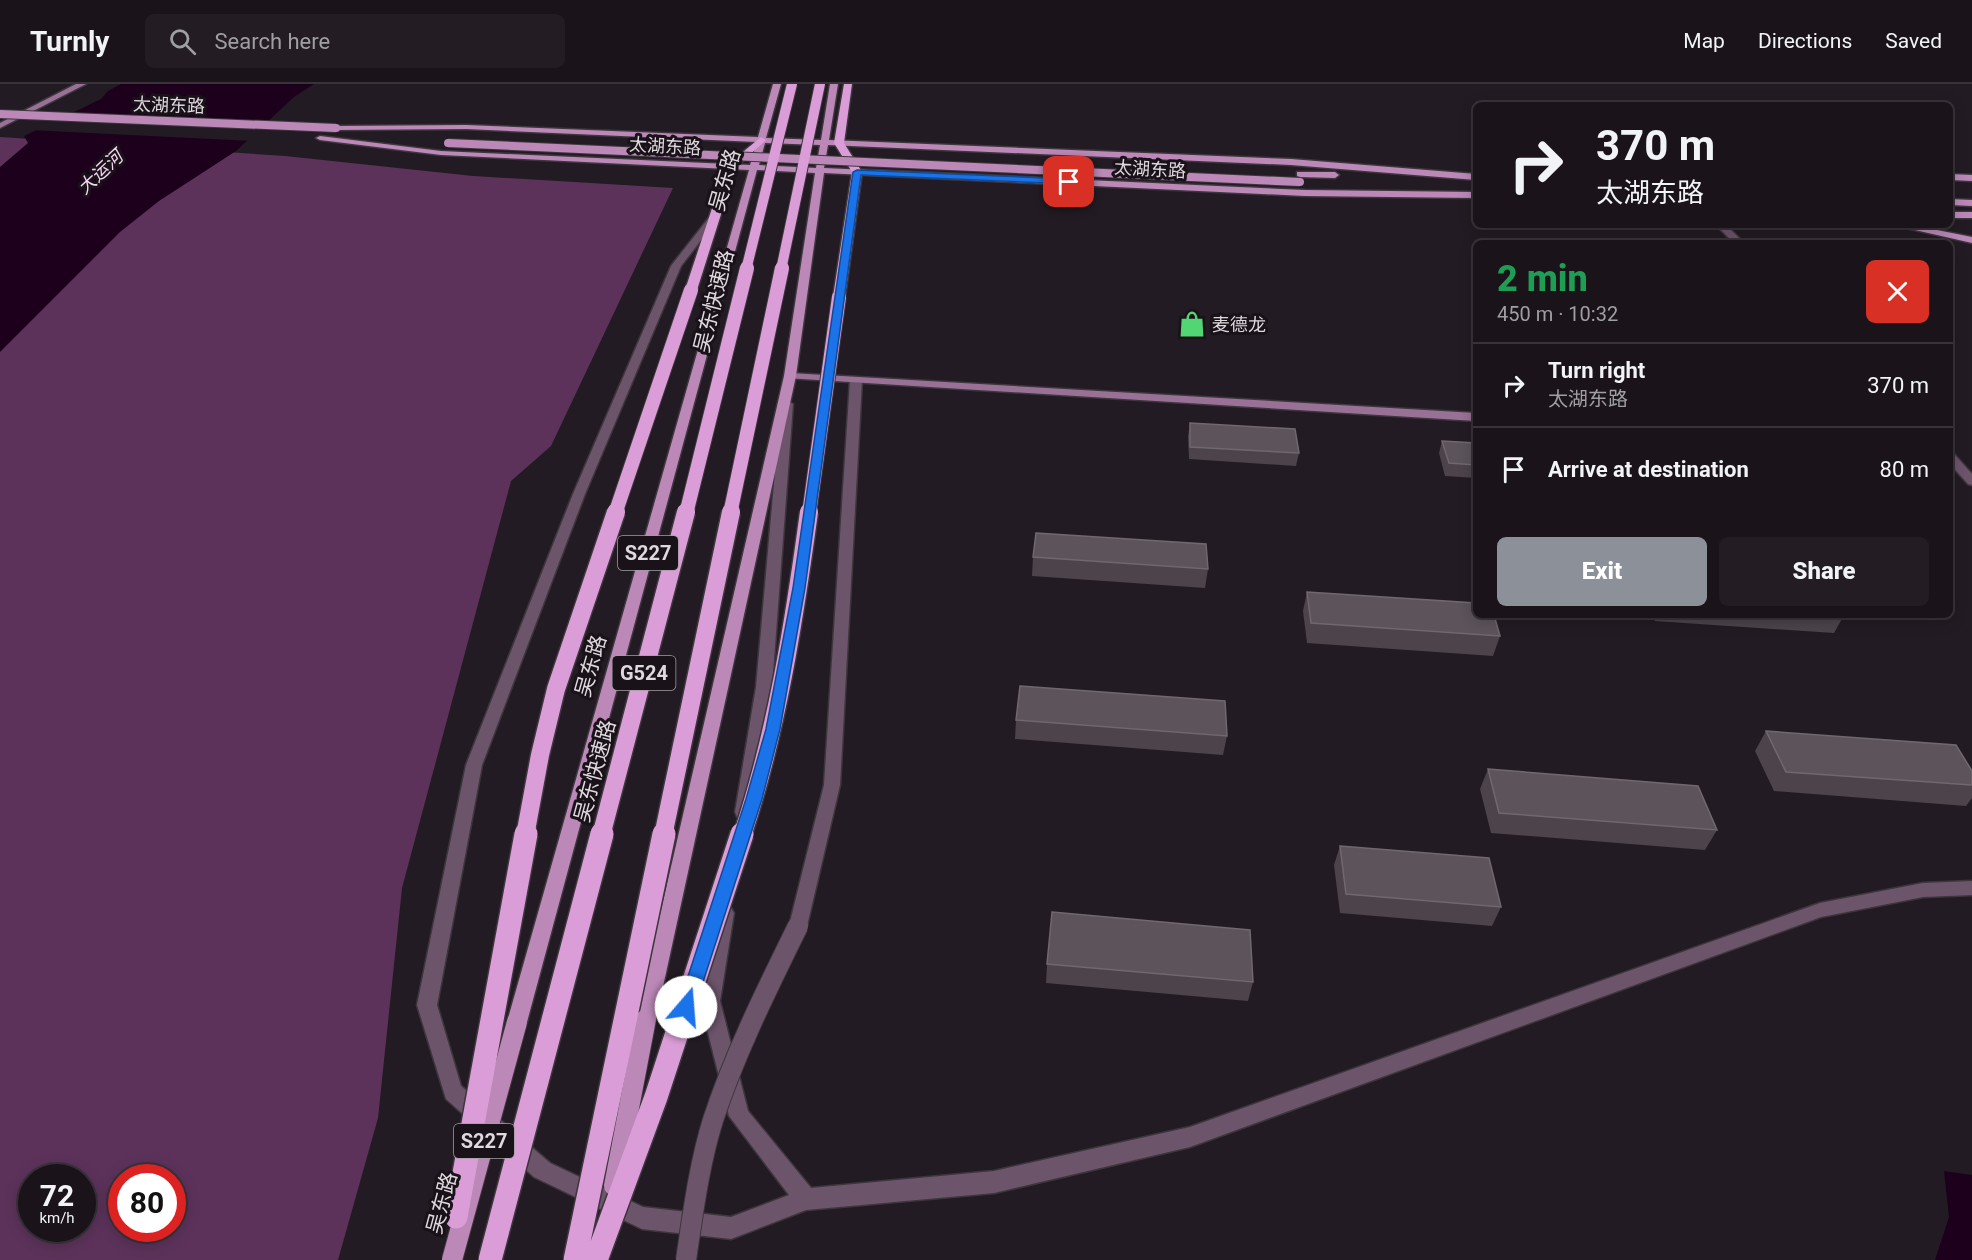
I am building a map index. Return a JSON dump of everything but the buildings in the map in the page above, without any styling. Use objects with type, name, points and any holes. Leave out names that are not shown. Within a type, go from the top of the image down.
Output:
[{"type":"highway","name":"吴东快速路","points":[[490,1260],[685,518],[792,84]]},
{"type":"highway","name":"G524","points":[[575,1260],[732,517],[820,84]]},
{"type":"highway","points":[[598,1260],[657,1097],[751,810],[773,729],[799,588],[857,172],[839,143],[848,84]]},
{"type":"highway","points":[[451,1260],[456,1217],[540,755],[556,689],[731,166],[761,140]]},
{"type":"main road","name":"吴东路","points":[[451,1260],[777,84]]},
{"type":"main road","points":[[598,1260],[646,1019],[790,376],[819,170],[834,84]]},
{"type":"main road","name":"太湖东路","points":[[0,114],[336,128],[1300,178],[1473,195]]},
{"type":"main road","name":"太湖东路","points":[[0,123],[119,129]]},
{"type":"main road","name":"太湖东路","points":[[336,128],[466,127],[1291,162],[1473,177]]},
{"type":"main road","name":"太湖东路","points":[[309,137],[441,153],[1305,193],[1473,195]]},
{"type":"main road","name":"太湖东路","points":[[321,138],[1300,178],[1473,177]]},
{"type":"main road","points":[[1953,177],[1972,178]]},
{"type":"main road","points":[[1953,202],[1972,203]]},
{"type":"main road","points":[[1953,215],[1972,215]]},
{"type":"main road","points":[[1914,228],[1972,240]]},
{"type":"main road","points":[[1939,228],[1956,236]]},
{"type":"street","points":[[0,123],[68,84]]},
{"type":"street","points":[[0,123],[82,84]]},
{"type":"street","points":[[714,217],[676,266],[579,494],[474,765],[427,1005],[453,1092],[542,1170],[642,1218],[731,1227],[806,1199],[994,1182],[1190,1137],[1820,910],[1923,890],[1972,888]]},
{"type":"street","points":[[1724,228],[1736,240]]},
{"type":"street","points":[[806,1199],[739,1116],[710,1001],[764,687],[790,376],[1473,417]]},
{"type":"street","points":[[686,1260],[697,1185],[718,1104],[749,1027],[798,926],[832,785],[856,380]]},
{"type":"street","points":[[1953,460],[1972,481]]},
{"type":"shaded area","points":[[0,137],[285,156],[473,176],[673,188],[551,446],[511,481],[402,888],[378,1118],[338,1260],[0,1260]]},
{"type":"water","name":"大运河","points":[[121,84],[314,84],[294,97],[236,151],[159,201],[120,232],[0,352],[0,167],[28,143],[24,136],[101,99],[108,91]]},
{"type":"water","points":[[1944,1171],[1972,1175],[1972,1260],[1935,1260],[1949,1217]]},
{"type":"pier","points":[[65,113],[271,123],[252,141],[29,130]]},
{"type":"place","name":"麦德龙","points":[[1192,324]]},
{"type":"route","points":[[686,1007],[754,799],[773,729],[799,588],[857,172],[1069,182]]}]
